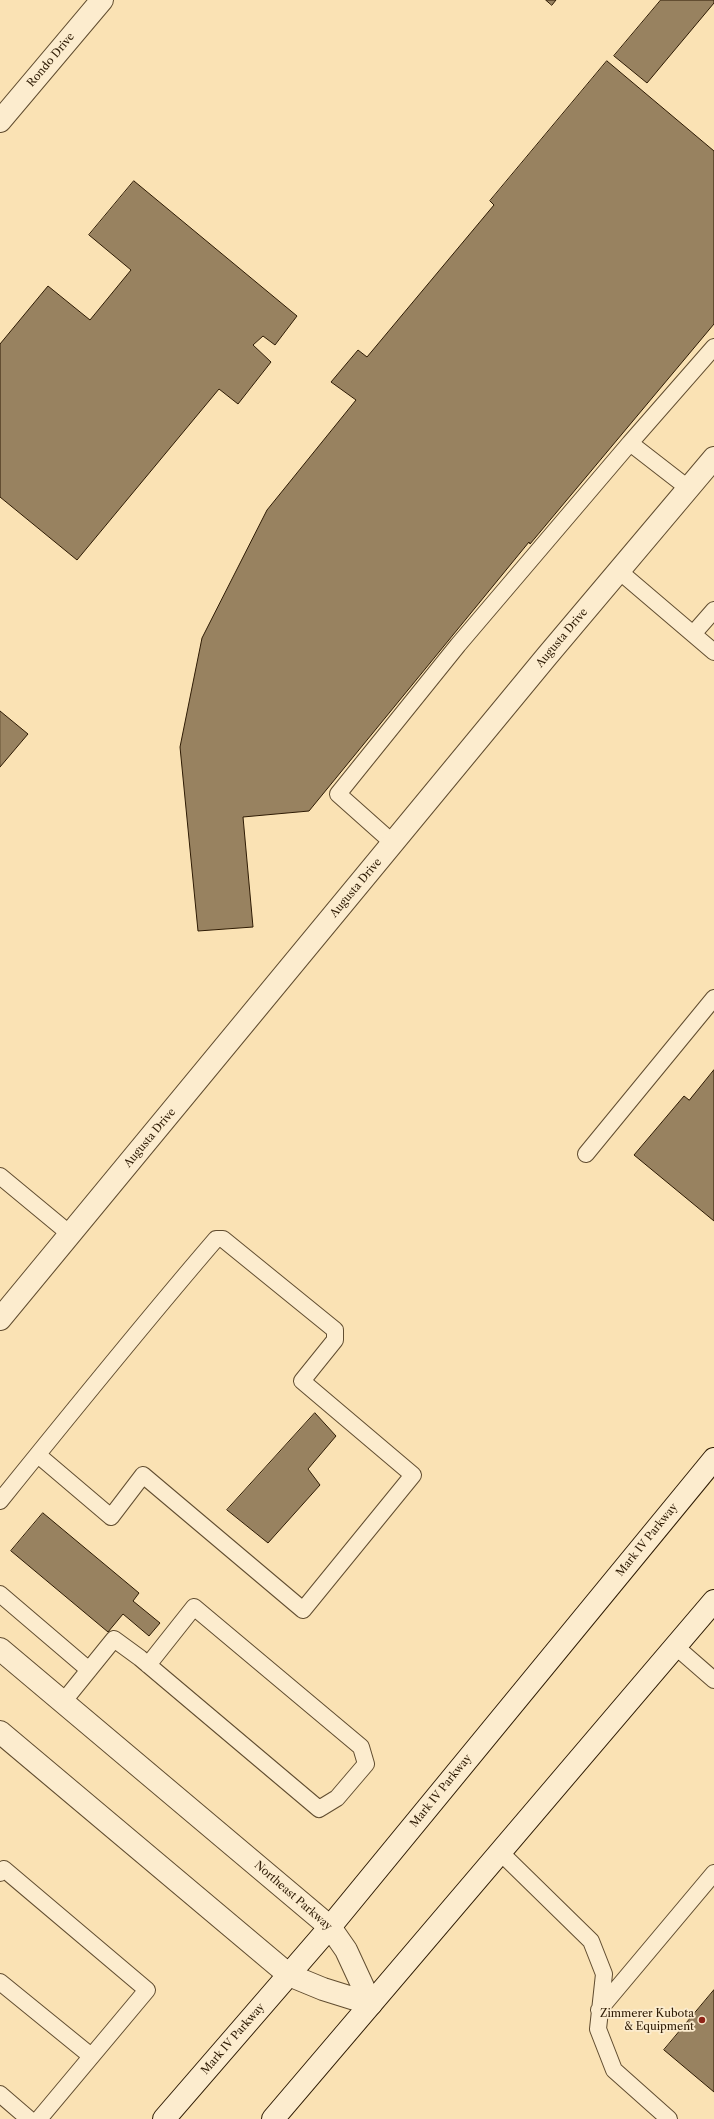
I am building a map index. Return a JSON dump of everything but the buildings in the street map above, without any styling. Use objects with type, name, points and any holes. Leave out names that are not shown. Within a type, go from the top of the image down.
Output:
[{"type":"street","name":"Rondo Drive","points":[[0,121],[102,0]]},
{"type":"street","name":"Augusta Drive","points":[[0,1319],[393,843],[714,458]]},
{"type":"street","name":"Mark IV Parkway","points":[[164,2119],[330,1927],[714,1459]]},
{"type":"street","points":[[273,2119],[714,1601]]},
{"type":"street","name":"Northeast Parkway","points":[[0,1649],[330,1927],[346,1950],[370,2004]]},
{"type":"street","points":[[0,1732],[288,1975],[323,1989],[370,2004]]},
{"type":"lane","points":[[393,843],[338,794],[458,645],[714,347]]},
{"type":"lane","points":[[630,443],[688,488]]},
{"type":"lane","points":[[619,571],[714,652]]},
{"type":"lane","points":[[693,634],[714,610]]},
{"type":"lane","points":[[586,1154],[714,998]]},
{"type":"lane","points":[[0,1176],[70,1234]]},
{"type":"lane","points":[[0,1501],[216,1239],[223,1239],[335,1330],[335,1340],[302,1381],[413,1475],[303,1610],[143,1475],[110,1517],[38,1455]]},
{"type":"lane","points":[[0,1594],[89,1670]]},
{"type":"lane","points":[[63,1702],[114,1639],[148,1665],[319,1809],[337,1798],[366,1764],[361,1747],[194,1607],[148,1665]]},
{"type":"lane","points":[[675,1646],[714,1680]]},
{"type":"lane","points":[[500,1852],[591,1941],[604,1974],[598,2029],[614,2070],[669,2119]]},
{"type":"lane","points":[[0,1873],[4,1868],[147,1990],[39,2119]]},
{"type":"lane","points":[[599,2010],[714,1873]]},
{"type":"lane","points":[[0,1982],[91,2056]]},
{"type":"lane","points":[[0,2094],[30,2119]]},
{"type":"place","name":"Zimmerer Kubota & Equipment","points":[[702,2020]]}]
